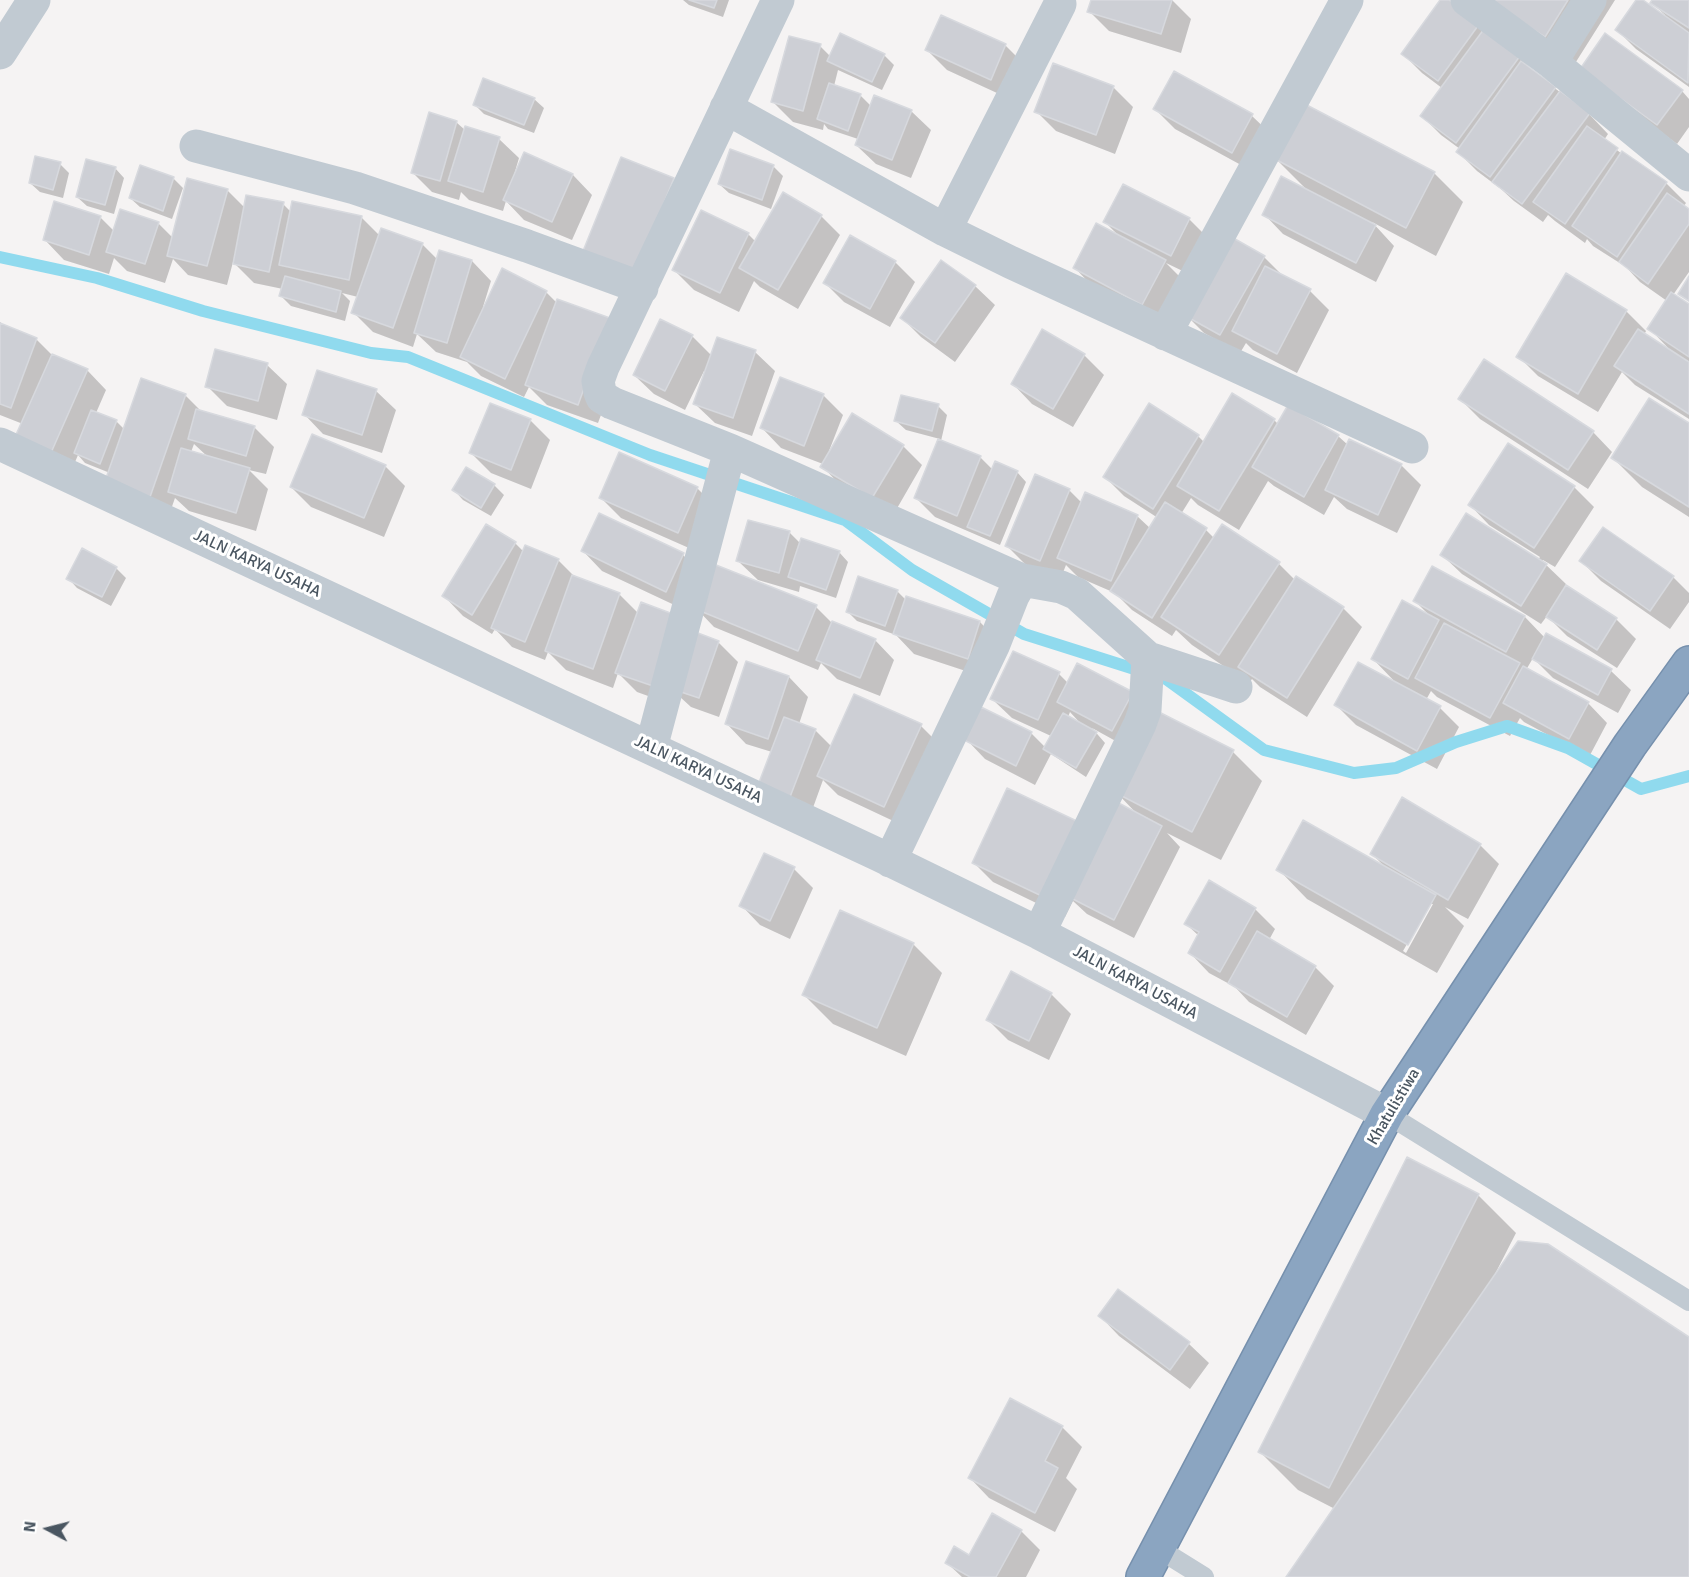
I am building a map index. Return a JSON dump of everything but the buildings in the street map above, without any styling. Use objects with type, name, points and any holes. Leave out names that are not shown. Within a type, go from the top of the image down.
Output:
[{"type":"highway","name":"Khatulistiwa","points":[[1143,1577],[1387,1114],[1630,745],[1689,663]]},
{"type":"street","points":[[0,53],[34,0]]},
{"type":"street","points":[[778,0],[603,367],[598,381],[602,397],[724,472],[1017,588],[1061,587],[1077,594],[1147,671],[1236,687]]},
{"type":"street","points":[[1165,334],[1347,0]]},
{"type":"street","points":[[1467,0],[1551,62],[1689,175]]},
{"type":"street","points":[[1551,62],[1590,0]]},
{"type":"street","points":[[945,230],[1060,4]]},
{"type":"street","points":[[726,108],[945,230],[1412,447]]},
{"type":"street","points":[[196,146],[354,188],[527,246],[642,288]]},
{"type":"street","name":"JALN KARYA USAHA","points":[[0,444],[890,861],[1039,933],[1387,1114]]},
{"type":"street","points":[[651,748],[724,472]]},
{"type":"street","points":[[890,861],[994,644],[1017,588]]},
{"type":"street","points":[[1039,933],[1140,724],[1145,710],[1147,671]]},
{"type":"lane","points":[[1387,1114],[1689,1301]]},
{"type":"lane","points":[[1159,1549],[1204,1577]]},
{"type":"waterway","points":[[0,257],[97,278],[203,311],[371,353],[408,357],[650,455],[845,520],[912,570],[1024,634],[1166,679],[1264,750],[1354,773],[1396,768],[1456,742],[1507,726],[1568,748],[1641,789],[1689,776]]}]
